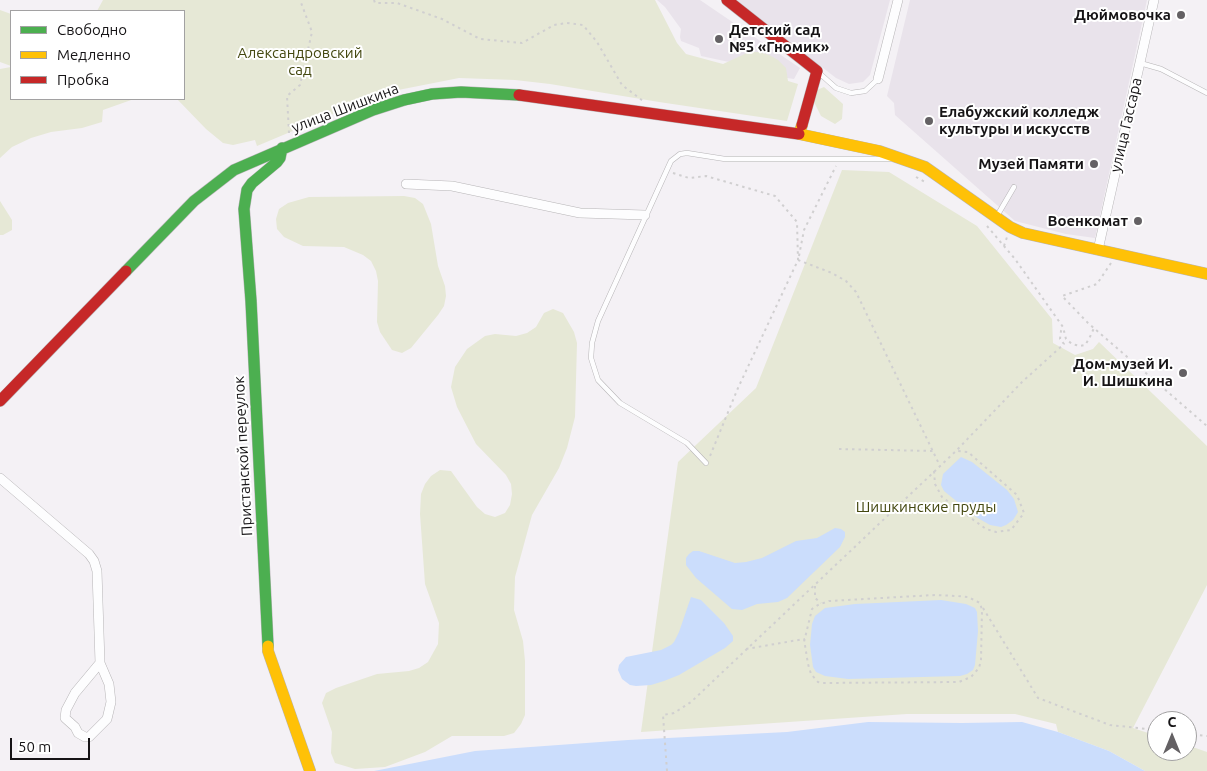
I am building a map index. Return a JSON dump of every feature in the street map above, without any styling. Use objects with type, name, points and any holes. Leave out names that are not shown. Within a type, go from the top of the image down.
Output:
[{"type":"street","points":[[727,0],[816,71],[799,134]]},
{"type":"street","points":[[878,80],[898,0]]},
{"type":"street","name":"улица Гассара","points":[[1098,250],[1154,0]]},
{"type":"street","name":"улица Шишкина","points":[[0,401],[194,201],[234,170],[373,110],[404,100],[432,94],[461,92],[510,94],[799,134],[879,150],[925,167],[1010,227],[1023,233],[1207,274]]},
{"type":"street","name":"Пристанской переулок","points":[[282,148],[277,162],[247,190],[244,209],[251,301],[268,651],[310,771]]},
{"type":"street","points":[[406,184],[452,186],[580,212],[645,215]]},
{"type":"street","points":[[0,478],[89,554],[97,570],[100,663],[109,684],[111,702],[107,719],[89,737],[85,737],[78,733],[65,718],[66,710],[75,693],[100,663]]},
{"type":"lane","points":[[1140,63],[1161,69],[1207,93]]},
{"type":"lane","points":[[816,71],[836,88],[851,94],[866,91],[878,80]]},
{"type":"lane","points":[[706,463],[687,443],[620,403],[598,380],[591,358],[592,343],[598,321],[670,161],[675,156],[686,153],[725,159],[890,160],[898,156]]},
{"type":"lane","points":[[997,218],[1014,187]]},
{"type":"path","points":[[289,136],[287,96],[300,85],[312,32],[300,0]]},
{"type":"path","points":[[374,0],[375,3],[397,3],[442,19],[480,39],[522,43],[554,25],[567,23],[583,25],[601,48],[622,85],[648,105]]},
{"type":"path","points":[[706,463],[738,388],[798,260],[804,230],[839,160]]},
{"type":"path","points":[[666,170],[689,178],[706,176],[776,196],[797,222],[798,260]]},
{"type":"path","points":[[915,176],[931,186]]},
{"type":"path","points":[[986,225],[1015,259],[1063,327],[1066,338],[1072,344],[1085,345],[1094,328]]},
{"type":"path","points":[[1116,255],[1097,284],[1062,296],[1094,328],[1207,426]]},
{"type":"path","points":[[798,260],[832,273],[846,281],[856,292],[940,466]]},
{"type":"path","points":[[666,771],[663,716],[674,713],[690,702],[956,451],[1022,382],[1064,344],[1060,339],[1063,327]]},
{"type":"path","points":[[839,449],[934,451]]},
{"type":"path","points":[[934,471],[935,484],[942,497],[986,529],[996,532],[1011,530],[1024,513],[1018,495],[968,452],[963,450],[956,451]]},
{"type":"path","points":[[815,584],[815,598],[821,604]]},
{"type":"path","points":[[804,642],[810,612],[812,609],[829,601],[935,595],[968,597],[980,603],[1038,698],[1110,725],[1147,729]]},
{"type":"path","points":[[746,649],[804,639],[811,674],[818,682],[959,682],[971,677],[981,660],[982,610],[980,603]]},
{"type":"shaded area","name":"Детский сад №5 «Гномик»","points":[[657,0],[700,0],[800,68],[794,79],[773,76],[729,62],[701,56],[699,48],[681,41],[681,29],[665,7]]},
{"type":"shaded area","points":[[736,0],[890,0],[870,75],[863,82],[849,84],[836,78]]},
{"type":"shaded area","points":[[910,0],[1147,0],[1095,238],[1066,234],[1015,221],[895,115],[894,103],[887,96]]},
{"type":"green space","name":"Александровский сад","points":[[103,0],[655,0],[677,43],[686,54],[723,64],[749,52],[759,52],[778,60],[786,68],[788,81],[798,84],[787,121],[550,84],[515,80],[459,78],[383,93],[257,146],[255,140],[233,145],[223,143],[206,129],[178,100],[185,100],[185,10],[98,10]]},
{"type":"green space","points":[[0,10],[10,14],[10,66],[0,62]]},
{"type":"green space","points":[[10,67],[10,100],[131,100],[103,110],[102,122],[31,138],[12,147],[0,158],[0,69]]},
{"type":"green space","points":[[824,87],[843,104],[842,119],[835,124],[821,116],[813,100],[817,90]]},
{"type":"green space","name":"Шишкинские пруды","points":[[842,170],[889,172],[977,226],[1052,319],[1053,343],[1075,355],[1093,349],[1099,342],[1207,446],[1207,585],[1133,728],[1147,733],[1147,761],[1197,761],[1197,748],[1207,752],[1207,771],[1145,771],[1109,751],[1058,732],[1056,724],[1015,714],[907,714],[641,732],[678,462],[756,388]]},
{"type":"green space","points":[[404,196],[415,198],[423,204],[431,224],[438,266],[445,286],[446,296],[444,306],[438,315],[411,348],[402,353],[392,350],[380,332],[377,322],[378,281],[371,261],[363,255],[344,247],[303,246],[284,237],[277,229],[276,219],[279,209],[288,203],[309,197]]},
{"type":"green space","points":[[0,201],[12,220],[12,230],[3,235],[0,235]]},
{"type":"green space","points":[[553,309],[563,313],[574,332],[577,343],[575,417],[567,448],[559,468],[532,515],[515,577],[514,610],[523,641],[525,661],[525,715],[521,724],[514,733],[504,736],[452,736],[425,752],[385,767],[355,769],[335,763],[331,753],[332,732],[322,703],[326,693],[377,674],[409,671],[419,668],[428,662],[438,644],[439,623],[425,584],[420,514],[421,494],[425,484],[431,476],[440,470],[451,471],[477,507],[485,514],[495,517],[505,513],[510,505],[511,484],[506,475],[476,444],[457,407],[451,387],[455,367],[467,349],[485,336],[495,334],[516,336],[527,333],[536,327],[544,313]]},
{"type":"water","points":[[961,457],[972,462],[1007,490],[1014,499],[1018,512],[1013,520],[1001,527],[990,525],[976,517],[944,491],[941,485],[943,474]]},
{"type":"water","points":[[835,528],[845,532],[845,537],[840,547],[787,598],[778,602],[757,604],[742,610],[732,609],[696,578],[686,565],[686,558],[693,551],[699,551],[735,563],[746,562],[762,558],[796,541],[817,538]]},
{"type":"water","points":[[691,597],[701,600],[724,623],[733,636],[733,641],[725,648],[679,675],[664,681],[651,685],[636,686],[630,685],[622,679],[618,670],[619,665],[626,657],[661,650],[674,642]]},
{"type":"water","points":[[941,600],[966,604],[975,608],[977,612],[978,631],[975,665],[973,670],[967,674],[960,676],[848,679],[825,676],[816,672],[813,667],[810,645],[812,624],[815,616],[825,608],[855,604]]},
{"type":"water","points":[[868,722],[1022,722],[1058,732],[1109,751],[1145,771],[374,771],[475,751],[628,740],[787,732]]},
{"type":"traffic: fast","points":[[126,271],[194,201],[234,170],[373,110],[404,100],[432,94],[461,92],[519,95]]},
{"type":"traffic: fast","points":[[268,646],[251,301],[244,209],[247,190],[252,183],[277,162],[282,148]]},
{"type":"traffic: slow","points":[[802,125],[799,134],[879,151],[925,167],[1010,227],[1023,233],[1207,274]]},
{"type":"traffic: slow","points":[[268,646],[268,651],[310,771]]},
{"type":"traffic: jam","points":[[727,0],[817,71],[802,125]]},
{"type":"traffic: jam","points":[[519,95],[799,134]]},
{"type":"traffic: jam","points":[[0,401],[126,271]]},
{"type":"place","name":"Дюймовочка","points":[[1181,15]]},
{"type":"place","name":"Детский сад №5 «Гномик»","points":[[719,39]]},
{"type":"place","name":"Елабужский колледж культуры и искусств","points":[[929,121]]},
{"type":"place","name":"Музей Памяти","points":[[1094,164]]},
{"type":"place","name":"Военкомат","points":[[1138,221]]},
{"type":"place","name":"Дом-музей И. И. Шишкина","points":[[1183,373]]}]
